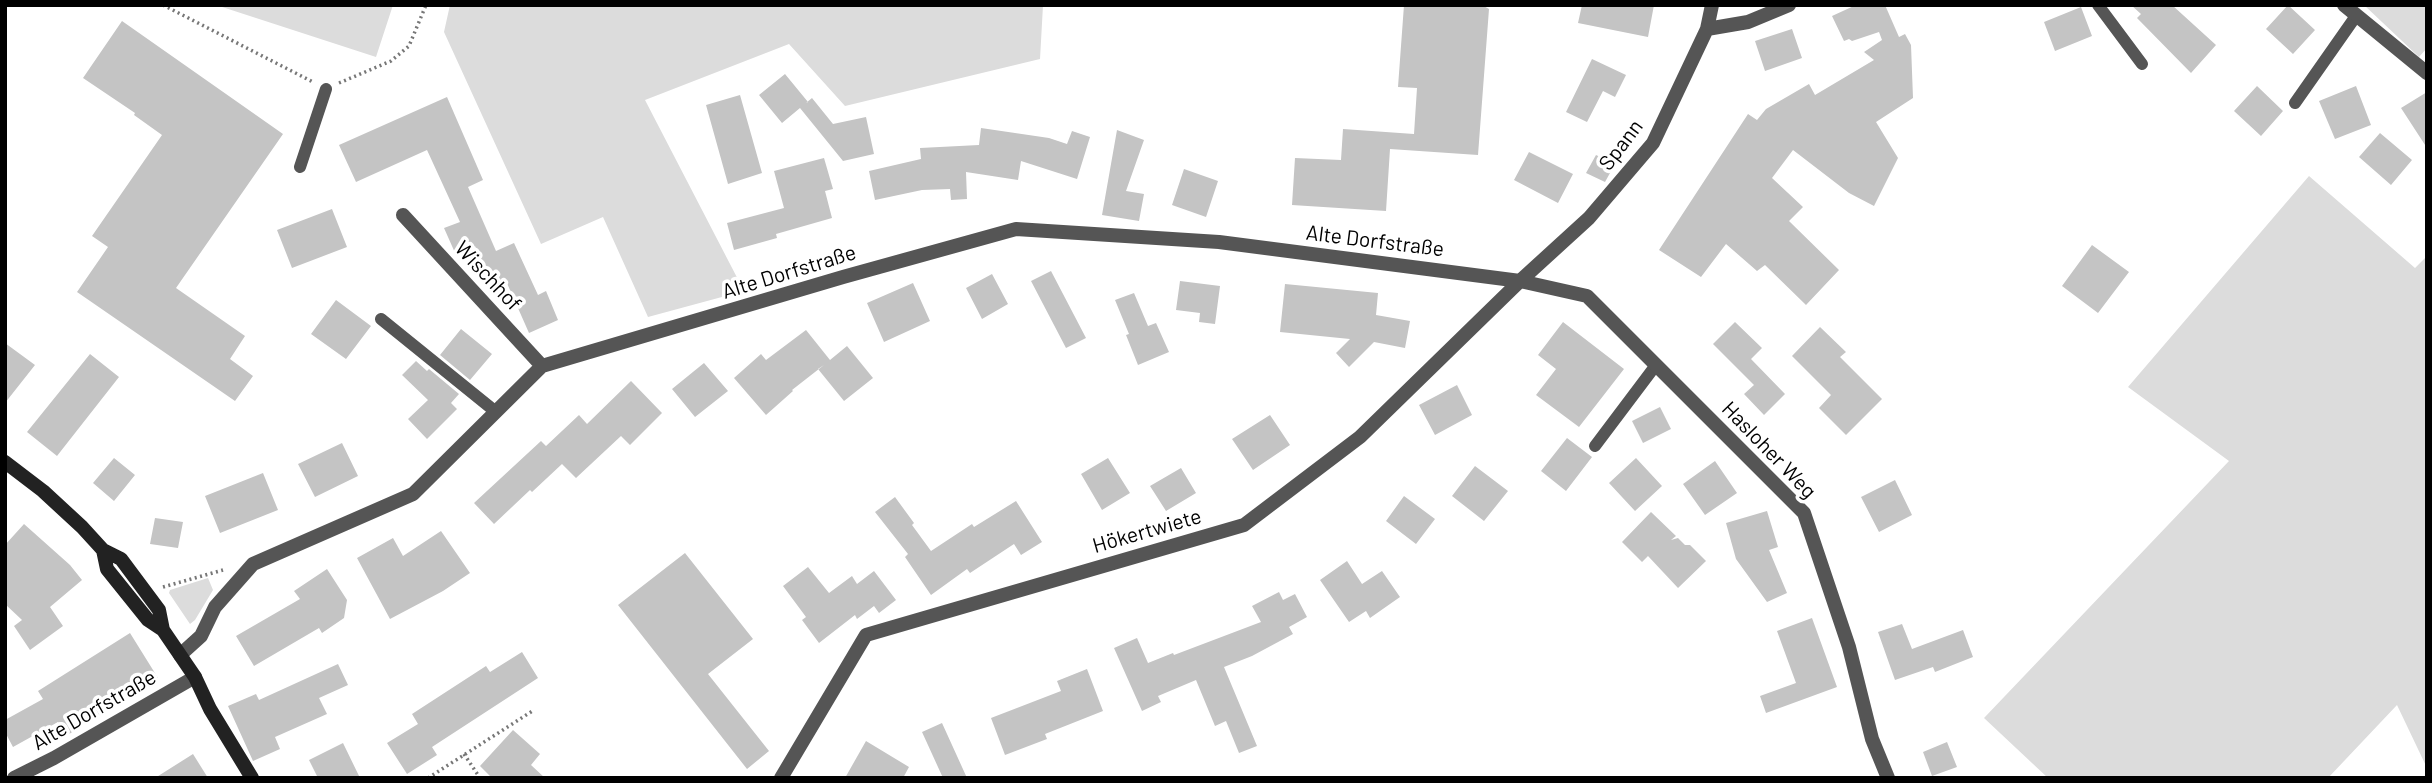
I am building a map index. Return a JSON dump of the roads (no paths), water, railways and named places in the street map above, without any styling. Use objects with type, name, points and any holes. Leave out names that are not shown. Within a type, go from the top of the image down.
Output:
[{"type":"main road","points":[[5,463],[43,491],[103,550],[121,559],[159,610],[163,630]]},
{"type":"main road","points":[[103,550],[107,569],[148,620],[163,630],[195,677],[210,709],[252,778]]},
{"type":"street","name":"Spann","points":[[1520,281],[1589,218],[1653,143],[1707,29],[1712,5]]},
{"type":"street","points":[[1707,29],[1748,22],[1789,5]]},
{"type":"street","points":[[2344,5],[2427,72]]},
{"type":"street","name":"Wischhof","points":[[403,215],[542,366]]},
{"type":"street","name":"Alte Dorfstraße","points":[[180,655],[201,636],[215,607],[253,564],[413,494],[542,366],[843,277],[1016,229],[1219,242],[1520,281]]},
{"type":"street","name":"Hasloher Weg","points":[[1520,281],[1587,296],[1804,513],[1849,647],[1872,739],[1888,778]]},
{"type":"street","name":"Hökertwiete","points":[[781,778],[866,635],[1244,524],[1360,437],[1520,281]]},
{"type":"street","name":"Alte Dorfstraße","points":[[14,778],[195,677]]},
{"type":"lane","points":[[2098,5],[2142,64]]},
{"type":"lane","points":[[2295,103],[2357,16]]},
{"type":"lane","points":[[300,167],[326,89]]},
{"type":"lane","points":[[381,319],[496,412]]},
{"type":"lane","points":[[1595,446],[1656,365]]}]
